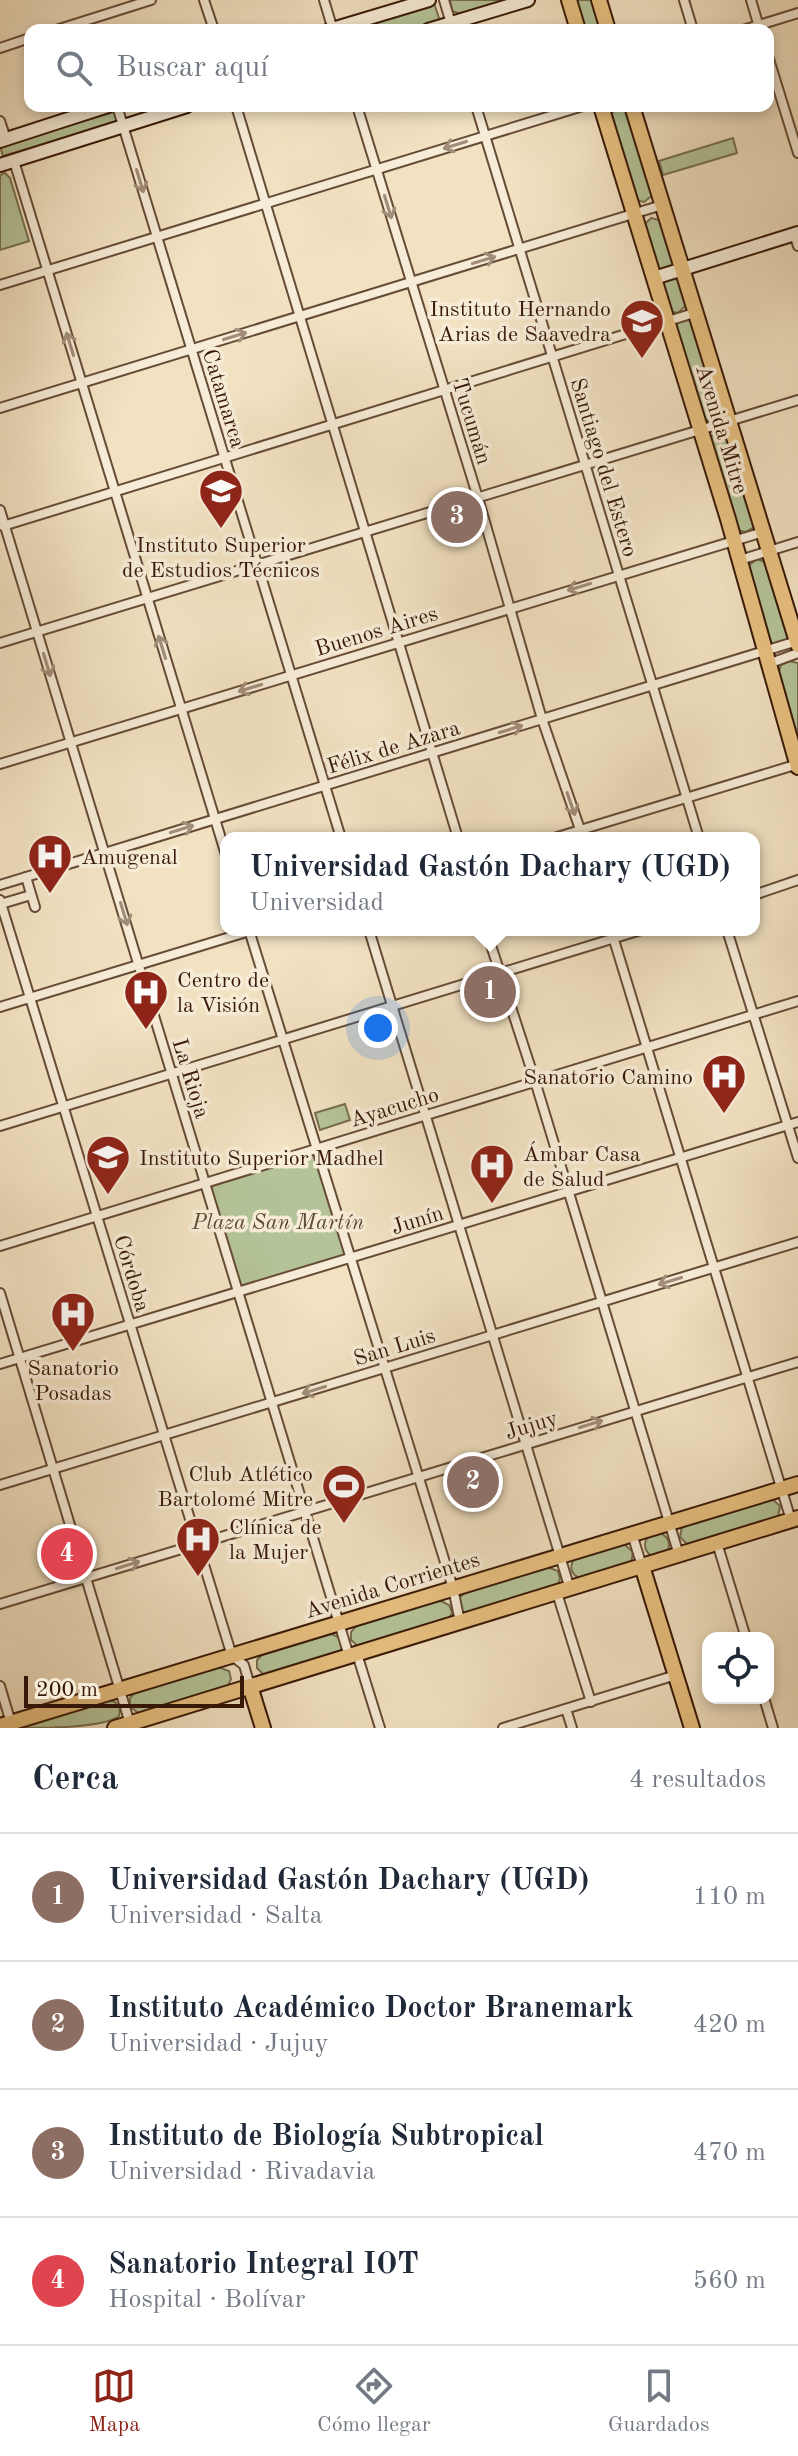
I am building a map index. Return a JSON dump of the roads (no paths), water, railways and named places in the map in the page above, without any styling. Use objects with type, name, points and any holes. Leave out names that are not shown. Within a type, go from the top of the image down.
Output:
[{"type":"main road","points":[[351,24],[429,0]]},
{"type":"main road","points":[[458,24],[528,0]]},
{"type":"main road","points":[[569,0],[576,24]]},
{"type":"main road","points":[[599,0],[606,24]]},
{"type":"main road","points":[[3,140],[89,112]]},
{"type":"main road","points":[[0,165],[168,112]]},
{"type":"main road","name":"Avenida Mitre","points":[[603,112],[740,560],[798,765]]},
{"type":"main road","name":"Avenida Mitre","points":[[634,112],[798,643]]},
{"type":"main road","points":[[654,278],[797,238]]},
{"type":"main road","name":"Avenida Corrientes","points":[[7,1726],[798,1484]]},
{"type":"main road","points":[[115,1728],[131,1726],[250,1686],[795,1519]]},
{"type":"main road","points":[[642,1566],[692,1728]]},
{"type":"main road","points":[[250,1686],[263,1728]]},
{"type":"street","points":[[75,24],[151,0]]},
{"type":"street","points":[[204,0],[212,24]]},
{"type":"street","points":[[324,0],[330,24]]},
{"type":"street","points":[[444,0],[451,24]]},
{"type":"street","points":[[684,0],[691,24]]},
{"type":"street","points":[[751,0],[758,24]]},
{"type":"street","points":[[769,24],[798,13]]},
{"type":"street","points":[[91,19],[92,24]]},
{"type":"street","points":[[0,48],[24,40]]},
{"type":"street","points":[[774,75],[798,153]]},
{"type":"street","name":"Catamarca","points":[[119,112],[339,832]]},
{"type":"street","points":[[238,112],[456,832]]},
{"type":"street","name":"Tucumán","points":[[359,112],[478,498],[542,719],[581,832]]},
{"type":"street","name":"Santiago del Estero","points":[[478,112],[697,832]]},
{"type":"street","points":[[0,285],[563,112]]},
{"type":"street","points":[[0,121],[3,140]]},
{"type":"street","points":[[14,161],[220,835]]},
{"type":"street","points":[[0,408],[662,205]]},
{"type":"street","points":[[2,526],[694,313]]},
{"type":"street","points":[[0,643],[798,400]]},
{"type":"street","name":"La Rioja","points":[[0,510],[2,526],[71,742],[339,1623],[380,1728]]},
{"type":"street","name":"Buenos Aires","points":[[0,764],[763,532]]},
{"type":"street","points":[[740,560],[798,542]]},
{"type":"street","name":"Félix de Azara","points":[[0,885],[652,686],[766,657],[798,643]]},
{"type":"street","points":[[766,657],[798,653]]},
{"type":"street","points":[[588,832],[798,765]]},
{"type":"street","points":[[26,877],[35,907]]},
{"type":"street","points":[[760,893],[798,880]]},
{"type":"street","points":[[1,902],[31,895]]},
{"type":"street","name":"Córdoba","points":[[1,902],[232,1656],[244,1665],[250,1686]]},
{"type":"street","points":[[0,1007],[232,936]]},
{"type":"street","points":[[253,936],[281,1039],[453,1588],[460,1622]]},
{"type":"street","points":[[371,936],[560,1556],[564,1591],[591,1702]]},
{"type":"street","points":[[488,936],[679,1555]]},
{"type":"street","points":[[0,1126],[499,973],[606,936]]},
{"type":"street","points":[[613,936],[782,1489],[795,1519]]},
{"type":"street","points":[[729,936],[798,1158]]},
{"type":"street","name":"Ayacucho","points":[[0,1246],[798,1001]]},
{"type":"street","name":"Junín","points":[[0,1364],[798,1122]]},
{"type":"street","name":"San Luis","points":[[0,1485],[798,1242]]},
{"type":"street","points":[[0,1293],[131,1726]]},
{"type":"street","name":"Jujuy","points":[[0,1604],[798,1362]]},
{"type":"street","points":[[632,1534],[642,1566]]},
{"type":"street","points":[[717,1543],[744,1632]]},
{"type":"street","points":[[503,1728],[676,1675]]},
{"type":"street","points":[[0,1686],[7,1726]]},
{"type":"street","points":[[766,1704],[773,1728]]},
{"type":"street","points":[[566,1709],[572,1728]]},
{"type":"place","name":"Instituto Hernando Arias de Saavedra","points":[[642,360]]},
{"type":"place","name":"Instituto de Biología Subtropical","points":[[457,517]]},
{"type":"place","name":"Instituto Superior de Estudios Técnicos","points":[[221,530]]},
{"type":"place","name":"Amugenal","points":[[50,895]]},
{"type":"place","name":"Universidad Gastón Dachary (UGD)","points":[[490,992]]},
{"type":"place","name":"Centro de la Visión","points":[[146,1031]]},
{"type":"place","name":"Sanatorio Camino","points":[[724,1115]]},
{"type":"place","name":"Instituto Superior Madhel","points":[[108,1196]]},
{"type":"place","name":"Ámbar Casa de Salud","points":[[492,1205]]},
{"type":"place","name":"Sanatorio Posadas","points":[[73,1353]]},
{"type":"place","name":"Instituto Académico Doctor Branemark","points":[[473,1482]]},
{"type":"place","name":"Club Atlético Bartolomé Mitre","points":[[344,1525]]},
{"type":"place","name":"Sanatorio Integral IOT","points":[[67,1554]]},
{"type":"place","name":"Clínica de la Mujer","points":[[198,1578]]},
{"type":"park label","name":"Plaza San Martín","points":[[278,1221]]}]
